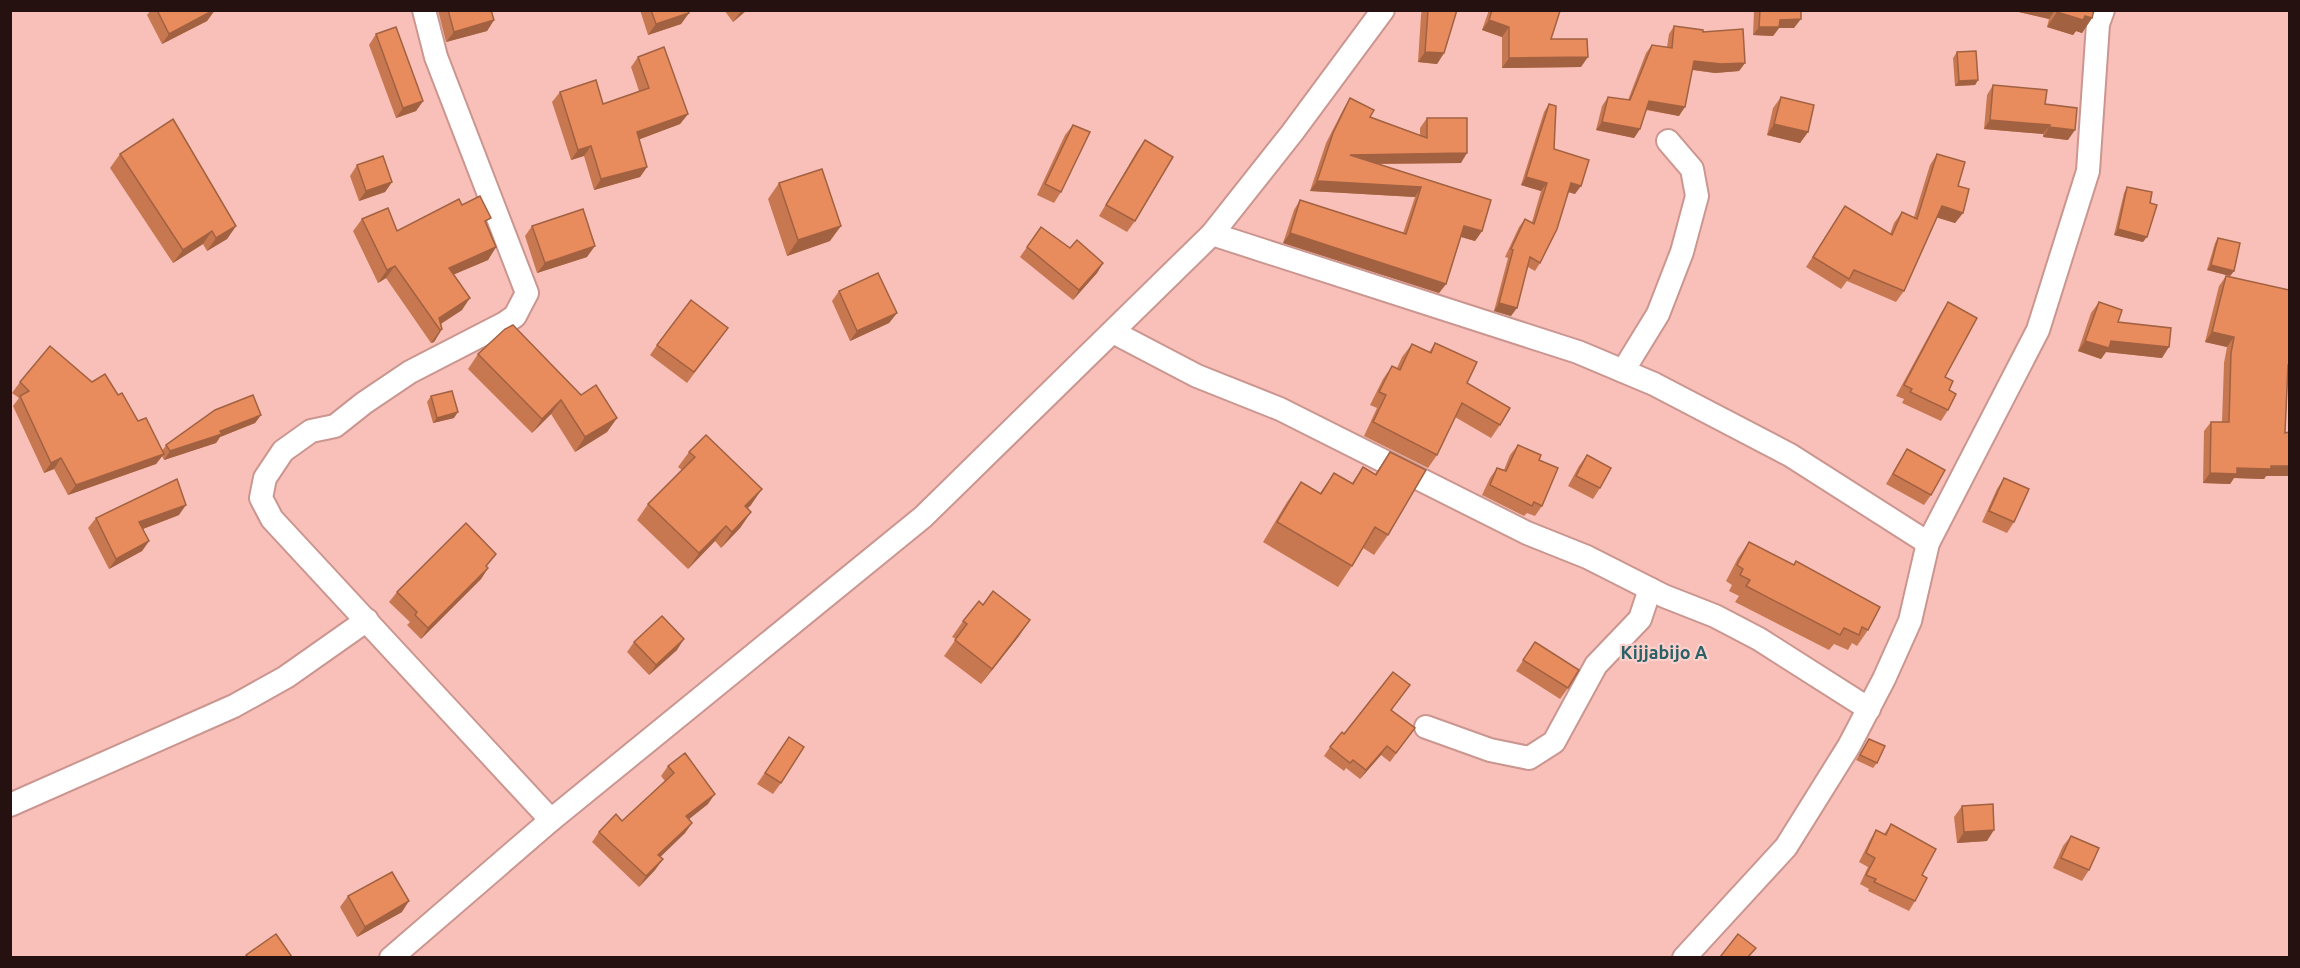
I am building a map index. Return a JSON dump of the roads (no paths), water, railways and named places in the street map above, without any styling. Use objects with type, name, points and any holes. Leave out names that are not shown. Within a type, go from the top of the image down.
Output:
[{"type":"street","points":[[424,10],[436,57],[526,293],[515,316],[410,372],[364,402],[335,426],[311,431],[283,451],[265,478],[261,498],[272,519],[551,820]]},
{"type":"street","points":[[391,957],[551,820],[923,517],[1212,234],[1292,134],[1383,10]]},
{"type":"street","points":[[1684,957],[1786,846],[1849,746],[1910,621],[1928,543],[2038,330],[2088,171],[2098,24],[2103,10]]},
{"type":"street","points":[[1623,371],[1658,314],[1682,252],[1696,196],[1692,168],[1668,141]]},
{"type":"street","points":[[1212,234],[1578,352],[1654,384],[1790,455],[1928,543]]},
{"type":"street","points":[[1113,332],[1197,376],[1280,409],[1527,533],[1587,557],[1650,589],[1715,616],[1759,639],[1869,709]]},
{"type":"street","points":[[1426,727],[1490,750],[1529,758],[1554,742],[1596,665],[1640,619],[1650,589]]},
{"type":"street","points":[[10,805],[234,706],[286,677],[367,620]]},
{"type":"district","name":"Kijjabijo A","points":[[1664,653]]}]
